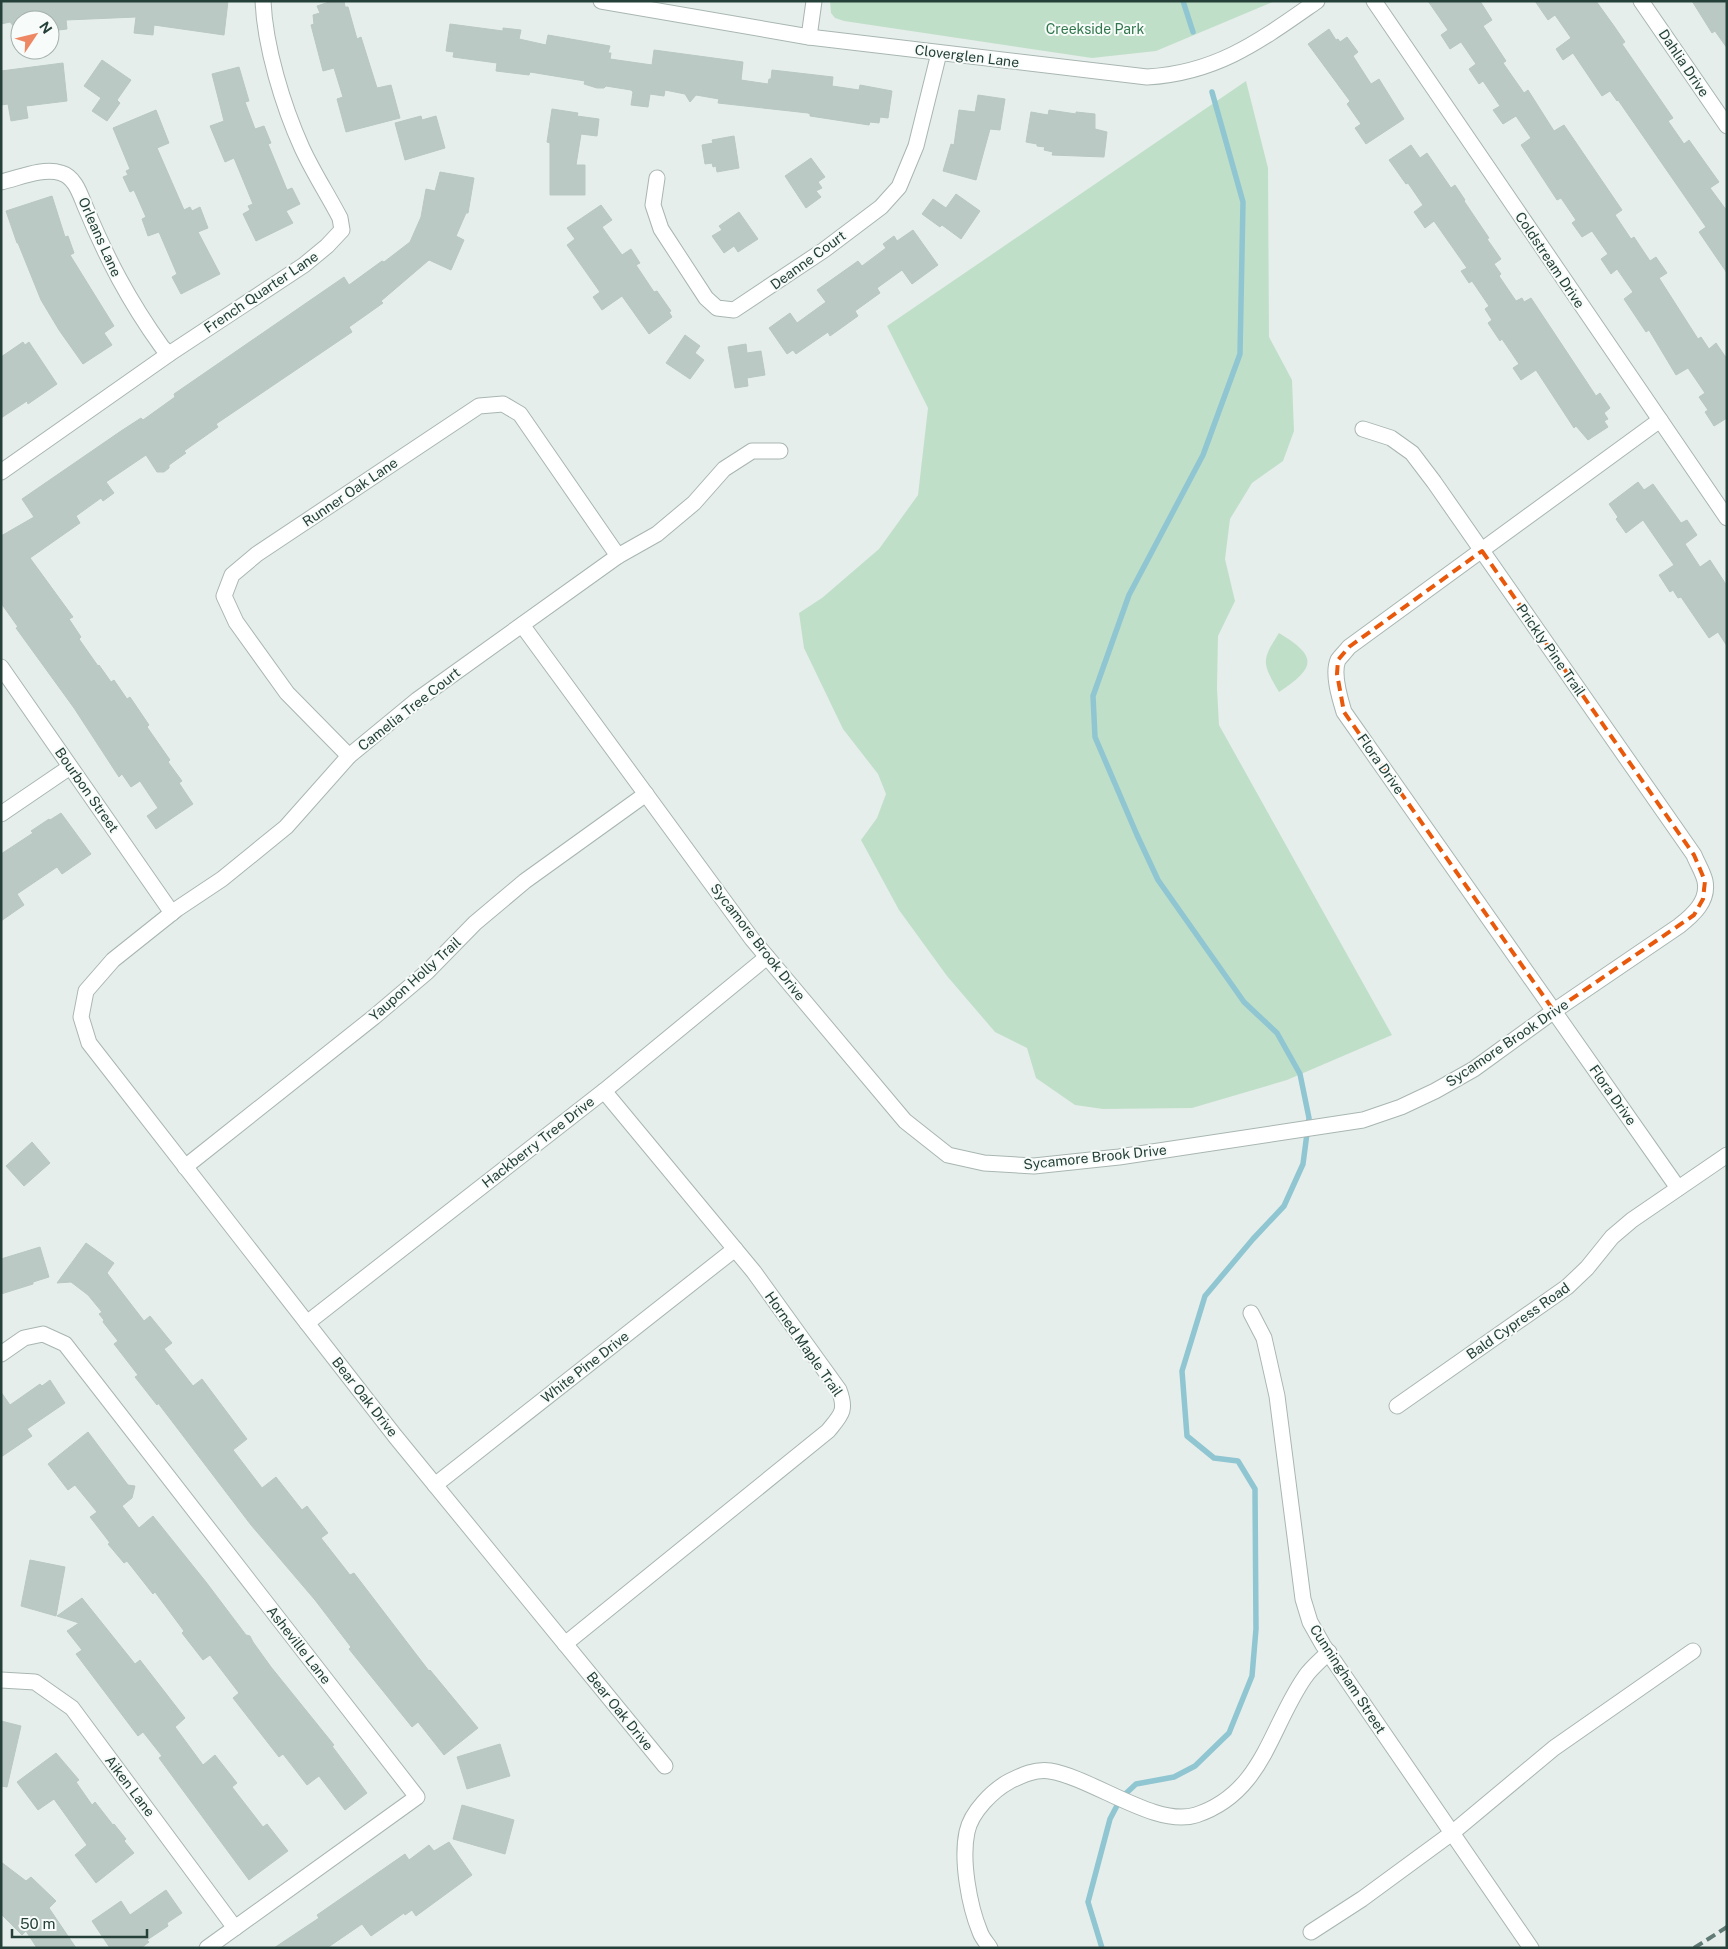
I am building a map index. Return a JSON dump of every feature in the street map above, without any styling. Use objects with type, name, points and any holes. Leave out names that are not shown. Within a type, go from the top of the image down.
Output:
[{"type":"street","name":"French Quarter Lane","points":[[1,472],[169,354],[304,265],[327,246],[342,230],[340,218],[302,148],[292,120],[268,42],[263,1]]},
{"type":"street","name":"Cloverglen Lane","points":[[601,1],[809,37],[1147,77],[1181,74],[1213,64],[1241,51],[1270,34],[1318,1]]},
{"type":"street","points":[[809,37],[814,1]]},
{"type":"street","name":"Coldstream Drive","points":[[1374,1],[1727,518]]},
{"type":"street","name":"Dahlia Drive","points":[[1641,1],[1727,126]]},
{"type":"street","name":"Deanne Court","points":[[657,178],[653,204],[661,229],[706,298],[716,308],[734,310],[824,250],[881,207],[898,187],[916,146],[939,53]]},
{"type":"street","name":"Orleans Lane","points":[[1,182],[49,171],[63,173],[71,179],[78,188],[102,246],[124,289],[157,341],[169,354]]},
{"type":"street","name":"Runner Oak Lane","points":[[349,756],[287,693],[236,622],[224,596],[232,575],[257,554],[479,406],[503,404],[520,414],[618,556]]},
{"type":"street","name":"Flora Drive","points":[[1660,420],[1349,647],[1338,660],[1338,693],[1344,712],[1678,1188]]},
{"type":"street","name":"Prickly Pine Trail","points":[[1363,429],[1391,438],[1412,453],[1694,855],[1705,881],[1704,899]]},
{"type":"street","name":"Camelia Tree Court","points":[[81,1017],[86,991],[113,960],[172,913],[222,879],[286,827],[349,756],[417,700],[618,556],[657,534],[694,503],[724,469],[752,451],[780,451]]},
{"type":"street","name":"Sycamore Brook Drive","points":[[522,626],[767,957],[905,1122],[948,1155],[984,1163],[1034,1166],[1119,1157],[1363,1120],[1401,1107],[1435,1091],[1474,1069],[1554,1011],[1694,915],[1704,899]]},
{"type":"street","name":"Bourbon Street","points":[[1,667],[172,913]]},
{"type":"street","points":[[1,814],[70,767]]},
{"type":"street","name":"Yaupon Holly Trail","points":[[185,1167],[374,1017],[427,972],[475,923],[525,881],[646,794]]},
{"type":"street","name":"Hackberry Tree Drive","points":[[307,1323],[604,1091],[767,957]]},
{"type":"street","name":"Bear Oak Drive","points":[[81,1017],[89,1043],[185,1167],[435,1485],[665,1766]]},
{"type":"street","name":"Horned Maple Trail","points":[[565,1644],[828,1431],[840,1416],[844,1403],[839,1390],[754,1272],[604,1091]]},
{"type":"street","name":"Bald Cypress Road","points":[[1397,1406],[1567,1287],[1587,1268],[1612,1237],[1678,1188],[1727,1155]]},
{"type":"street","name":"White Pine Drive","points":[[435,1485],[735,1249]]},
{"type":"street","name":"Cunningham Street","points":[[1251,1313],[1264,1338],[1277,1396],[1303,1599],[1310,1622],[1531,1948]]},
{"type":"street","name":"Asheville Lane","points":[[1,1354],[24,1338],[43,1334],[65,1344],[417,1796],[207,1948]]},
{"type":"street","points":[[1311,1932],[1362,1899],[1452,1833],[1554,1748],[1693,1651]]},
{"type":"street","points":[[990,1948],[980,1933],[964,1864],[967,1830],[988,1797],[1002,1785],[1025,1773],[1048,1771],[1079,1779],[1158,1814],[1178,1818],[1196,1815],[1219,1804],[1255,1772],[1268,1750],[1294,1693],[1306,1674],[1329,1652]]},
{"type":"street","name":"Aiken Lane","points":[[1,1680],[35,1682],[72,1708],[235,1928]]},
{"type":"highlighted area","points":[[1482,551],[1694,855],[1705,881],[1703,899],[1694,915],[1554,1011],[1344,712],[1337,674],[1338,660],[1349,647]]},
{"type":"green space","name":"Creekside Park","points":[[830,1],[1275,1],[1156,51],[1092,58],[844,21],[835,18],[831,13]]},
{"type":"green space","points":[[1246,81],[1268,168],[1269,337],[1292,380],[1294,431],[1283,461],[1252,483],[1230,519],[1225,559],[1235,601],[1218,636],[1217,688],[1219,725],[1392,1035],[1287,1080],[1192,1108],[1103,1109],[1075,1105],[1036,1078],[1027,1048],[995,1032],[947,976],[899,910],[861,840],[877,818],[886,794],[878,774],[843,729],[804,648],[799,613],[822,598],[879,549],[918,495],[928,408],[887,326]]},
{"type":"green space","points":[[1279,633],[1300,648],[1306,655],[1308,662],[1300,675],[1279,692],[1269,674],[1266,662],[1269,650]]},
{"type":"building","points":[[1,1],[228,1],[224,35],[154,25],[153,35],[134,33],[136,17],[66,20],[67,29],[60,30],[60,10],[10,10],[10,22],[1,24]]},
{"type":"building","points":[[332,1],[344,1],[345,7],[348,7],[357,39],[361,37],[377,88],[391,85],[400,118],[346,132],[337,99],[343,97],[334,68],[323,71],[311,25],[314,24],[313,15],[320,13],[317,6]]},
{"type":"building","points":[[1428,1],[1480,1],[1492,20],[1483,26],[1506,61],[1503,63],[1524,93],[1528,90],[1554,131],[1564,125],[1622,210],[1615,215],[1631,239],[1634,237],[1650,261],[1656,257],[1667,273],[1659,278],[1698,339],[1701,337],[1709,349],[1716,343],[1727,359],[1727,418],[1714,426],[1705,412],[1708,410],[1699,397],[1705,393],[1688,368],[1676,375],[1649,330],[1646,332],[1624,299],[1633,292],[1617,269],[1611,274],[1601,259],[1608,254],[1592,231],[1582,237],[1572,223],[1576,220],[1561,198],[1557,200],[1521,145],[1531,138],[1516,116],[1503,124],[1493,110],[1500,106],[1483,81],[1479,84],[1469,69],[1476,64],[1461,42],[1450,49],[1441,35],[1448,30]]},
{"type":"building","points":[[1535,1],[1596,1],[1614,26],[1625,42],[1622,44],[1673,118],[1668,121],[1684,144],[1689,140],[1719,182],[1710,188],[1727,211],[1727,273],[1699,232],[1706,227],[1618,100],[1610,91],[1602,96],[1573,53],[1563,60],[1556,49],[1571,38],[1555,15],[1548,20]]},
{"type":"building","points":[[1692,1],[1727,1],[1727,48],[1715,31],[1712,33]]},
{"type":"building","points":[[450,24],[503,31],[503,28],[521,30],[519,39],[546,45],[548,35],[610,46],[608,53],[611,53],[610,59],[652,65],[654,50],[743,62],[741,80],[768,84],[769,79],[771,79],[772,70],[833,77],[832,86],[859,90],[860,85],[892,91],[888,118],[880,117],[879,123],[870,122],[869,125],[810,116],[808,113],[718,103],[719,99],[696,95],[690,102],[685,94],[665,90],[664,96],[650,94],[648,107],[631,105],[633,92],[631,90],[606,86],[604,88],[597,88],[584,84],[585,81],[530,72],[529,75],[496,71],[497,63],[453,57],[454,52],[446,51]]},
{"type":"building","points":[[1329,29],[1336,40],[1338,39],[1340,42],[1347,37],[1358,52],[1353,56],[1371,84],[1379,79],[1404,119],[1366,144],[1355,128],[1361,124],[1347,104],[1350,101],[1308,44]]},
{"type":"building","points":[[102,60],[131,80],[117,100],[120,103],[107,121],[92,111],[101,98],[84,86]]},
{"type":"building","points":[[63,63],[67,101],[26,106],[28,118],[11,121],[8,104],[1,105],[1,71]]},
{"type":"building","points":[[239,67],[249,101],[245,102],[255,129],[264,126],[271,143],[268,144],[287,190],[292,188],[300,204],[286,211],[293,223],[256,241],[243,214],[250,210],[248,206],[253,204],[234,158],[225,162],[210,126],[224,121],[212,74]]},
{"type":"building","points":[[978,95],[1005,99],[1000,130],[990,129],[976,180],[943,171],[951,144],[954,145],[959,110],[975,112]]},
{"type":"building","points":[[552,109],[578,113],[577,116],[599,119],[597,136],[581,134],[576,165],[585,165],[585,195],[550,195],[550,143],[547,142]]},
{"type":"building","points":[[156,110],[169,143],[157,148],[184,210],[190,207],[192,211],[200,207],[208,228],[198,232],[220,274],[181,294],[172,277],[177,274],[159,232],[148,236],[142,219],[146,217],[134,190],[130,192],[123,177],[128,175],[126,171],[130,169],[113,128]]},
{"type":"building","points":[[1049,110],[1076,114],[1076,112],[1095,114],[1095,129],[1107,132],[1104,157],[1052,155],[1053,152],[1044,150],[1045,147],[1026,142],[1031,112],[1048,115]]},
{"type":"building","points":[[421,116],[422,120],[436,116],[445,148],[405,160],[395,123]]},
{"type":"building","points":[[734,136],[739,168],[717,172],[716,166],[713,167],[712,163],[705,164],[702,145],[713,143],[712,140]]},
{"type":"building","points":[[1411,145],[1420,158],[1427,153],[1451,188],[1455,185],[1501,259],[1494,264],[1501,274],[1499,276],[1516,301],[1522,298],[1524,302],[1531,298],[1596,396],[1600,393],[1610,408],[1604,413],[1608,419],[1604,421],[1608,427],[1588,440],[1576,426],[1574,428],[1536,370],[1521,380],[1513,368],[1519,364],[1502,339],[1500,341],[1488,323],[1492,320],[1485,309],[1489,306],[1472,281],[1469,283],[1461,271],[1467,268],[1434,221],[1425,228],[1414,212],[1423,205],[1389,160]]},
{"type":"building","points":[[811,158],[825,177],[818,182],[822,188],[816,191],[821,197],[806,208],[785,176]]},
{"type":"building","points":[[440,172],[474,178],[468,213],[466,213],[456,236],[464,240],[451,270],[429,260],[381,301],[383,303],[349,327],[352,332],[216,424],[218,427],[184,451],[186,453],[169,465],[169,468],[164,472],[157,472],[146,455],[106,482],[114,493],[103,501],[101,498],[76,516],[80,523],[30,558],[73,617],[69,619],[81,637],[79,639],[98,666],[111,682],[114,680],[127,699],[130,697],[149,725],[147,727],[170,760],[168,762],[182,781],[179,783],[193,804],[156,829],[147,816],[158,808],[140,781],[131,787],[122,774],[119,777],[74,708],[16,628],[18,627],[1,603],[1,536],[34,517],[22,499],[121,431],[141,418],[143,420],[175,397],[174,394],[344,277],[349,285],[410,242],[421,217],[426,189],[435,191]]},
{"type":"building","points":[[956,194],[980,211],[961,239],[942,225],[940,227],[922,214],[933,199],[946,208]]},
{"type":"building","points":[[52,196],[65,237],[68,236],[74,253],[70,255],[114,326],[104,333],[112,345],[83,364],[41,300],[6,211]]},
{"type":"building","points":[[601,205],[612,220],[602,227],[622,255],[631,249],[640,263],[636,265],[654,292],[657,291],[671,311],[669,312],[672,317],[649,334],[622,296],[602,310],[593,297],[600,292],[567,245],[575,239],[567,228]]},
{"type":"building","points":[[739,212],[758,239],[738,252],[734,246],[724,253],[712,236],[722,230],[719,226]]},
{"type":"building","points":[[913,230],[938,265],[912,284],[902,270],[877,288],[880,293],[855,311],[858,316],[830,336],[828,332],[796,354],[793,350],[787,354],[769,328],[790,313],[797,323],[826,302],[817,290],[858,261],[862,266],[886,248],[883,244],[894,236],[897,241]]},
{"type":"building","points":[[685,335],[700,346],[695,353],[704,360],[690,379],[666,363]]},
{"type":"building","points":[[23,342],[25,345],[29,342],[57,384],[28,404],[27,401],[1,418],[1,357]]},
{"type":"building","points":[[746,344],[747,353],[761,351],[765,375],[747,378],[748,386],[735,388],[728,347]]},
{"type":"building","points":[[1638,482],[1644,490],[1653,484],[1681,523],[1687,520],[1697,535],[1685,544],[1700,567],[1710,560],[1727,586],[1727,646],[1718,632],[1709,638],[1681,597],[1678,598],[1673,590],[1670,592],[1659,575],[1674,565],[1643,520],[1626,533],[1616,519],[1618,517],[1609,504]]},
{"type":"building","points":[[61,813],[91,854],[62,874],[57,867],[17,894],[24,905],[1,921],[1,854],[33,833],[31,831]]},
{"type":"building","points":[[32,1142],[50,1163],[24,1186],[6,1166]]},
{"type":"building","points":[[86,1243],[114,1263],[107,1273],[144,1321],[150,1316],[172,1343],[164,1349],[193,1386],[202,1379],[247,1439],[233,1450],[262,1488],[276,1477],[302,1510],[307,1506],[328,1533],[321,1538],[350,1575],[354,1573],[429,1671],[478,1728],[444,1755],[418,1722],[412,1727],[349,1649],[351,1647],[315,1600],[251,1525],[158,1403],[157,1405],[135,1377],[138,1375],[114,1344],[118,1341],[103,1322],[104,1320],[99,1314],[102,1312],[88,1295],[71,1282],[57,1283]]},
{"type":"building","points":[[40,1247],[49,1277],[1,1294],[1,1259]]},
{"type":"building","points":[[50,1380],[65,1403],[27,1429],[32,1436],[1,1457],[1,1392],[10,1405],[40,1384],[42,1386]]},
{"type":"building","points":[[88,1432],[128,1485],[135,1486],[132,1498],[122,1506],[139,1528],[153,1516],[246,1635],[250,1636],[271,1667],[334,1745],[332,1746],[367,1793],[345,1810],[319,1776],[307,1785],[283,1754],[279,1757],[233,1698],[239,1693],[210,1655],[203,1660],[182,1633],[184,1631],[155,1592],[153,1594],[127,1561],[124,1563],[108,1544],[110,1543],[90,1517],[97,1512],[75,1485],[68,1490],[48,1464]]},
{"type":"building","points":[[30,1560],[65,1567],[56,1616],[21,1606]]},
{"type":"building","points":[[82,1598],[135,1664],[140,1660],[185,1718],[175,1727],[203,1765],[215,1755],[237,1783],[232,1787],[263,1827],[267,1824],[288,1851],[249,1880],[159,1758],[162,1756],[143,1732],[138,1736],[76,1654],[82,1650],[67,1631],[79,1623],[57,1616]]},
{"type":"building","points":[[1,1721],[21,1726],[7,1787],[1,1786]]},
{"type":"building","points":[[500,1744],[510,1776],[467,1789],[457,1757]]},
{"type":"building","points":[[56,1753],[79,1780],[76,1782],[92,1805],[95,1802],[126,1839],[124,1841],[134,1853],[96,1883],[75,1855],[87,1845],[54,1799],[38,1810],[17,1782]]},
{"type":"building","points":[[462,1805],[514,1820],[505,1854],[453,1839]]},
{"type":"building","points":[[449,1842],[472,1875],[416,1916],[412,1910],[405,1915],[404,1913],[371,1936],[362,1924],[327,1948],[274,1948],[319,1918],[317,1915],[405,1854],[409,1860],[429,1845],[434,1851]]},
{"type":"building","points":[[1,1862],[26,1881],[31,1877],[56,1901],[49,1908],[76,1948],[37,1948],[26,1931],[22,1935],[1,1914]]},
{"type":"building","points":[[166,1890],[182,1913],[167,1923],[168,1926],[147,1940],[149,1942],[141,1948],[110,1948],[92,1921],[121,1901],[130,1915]]},
{"type":"waterway","points":[[1183,1],[1193,32]]},
{"type":"waterway","points":[[1102,1948],[1088,1902],[1110,1819],[1121,1798],[1136,1784],[1174,1777],[1195,1766],[1229,1733],[1252,1676],[1256,1629],[1255,1489],[1238,1461],[1214,1458],[1187,1436],[1182,1371],[1205,1296],[1253,1239],[1284,1206],[1303,1164],[1309,1118],[1300,1074],[1277,1033],[1244,1002],[1158,880],[1095,737],[1093,696],[1129,595],[1203,455],[1240,354],[1243,202],[1212,92]]},
{"type":"railway","points":[[1694,1948],[1727,1927]]}]
